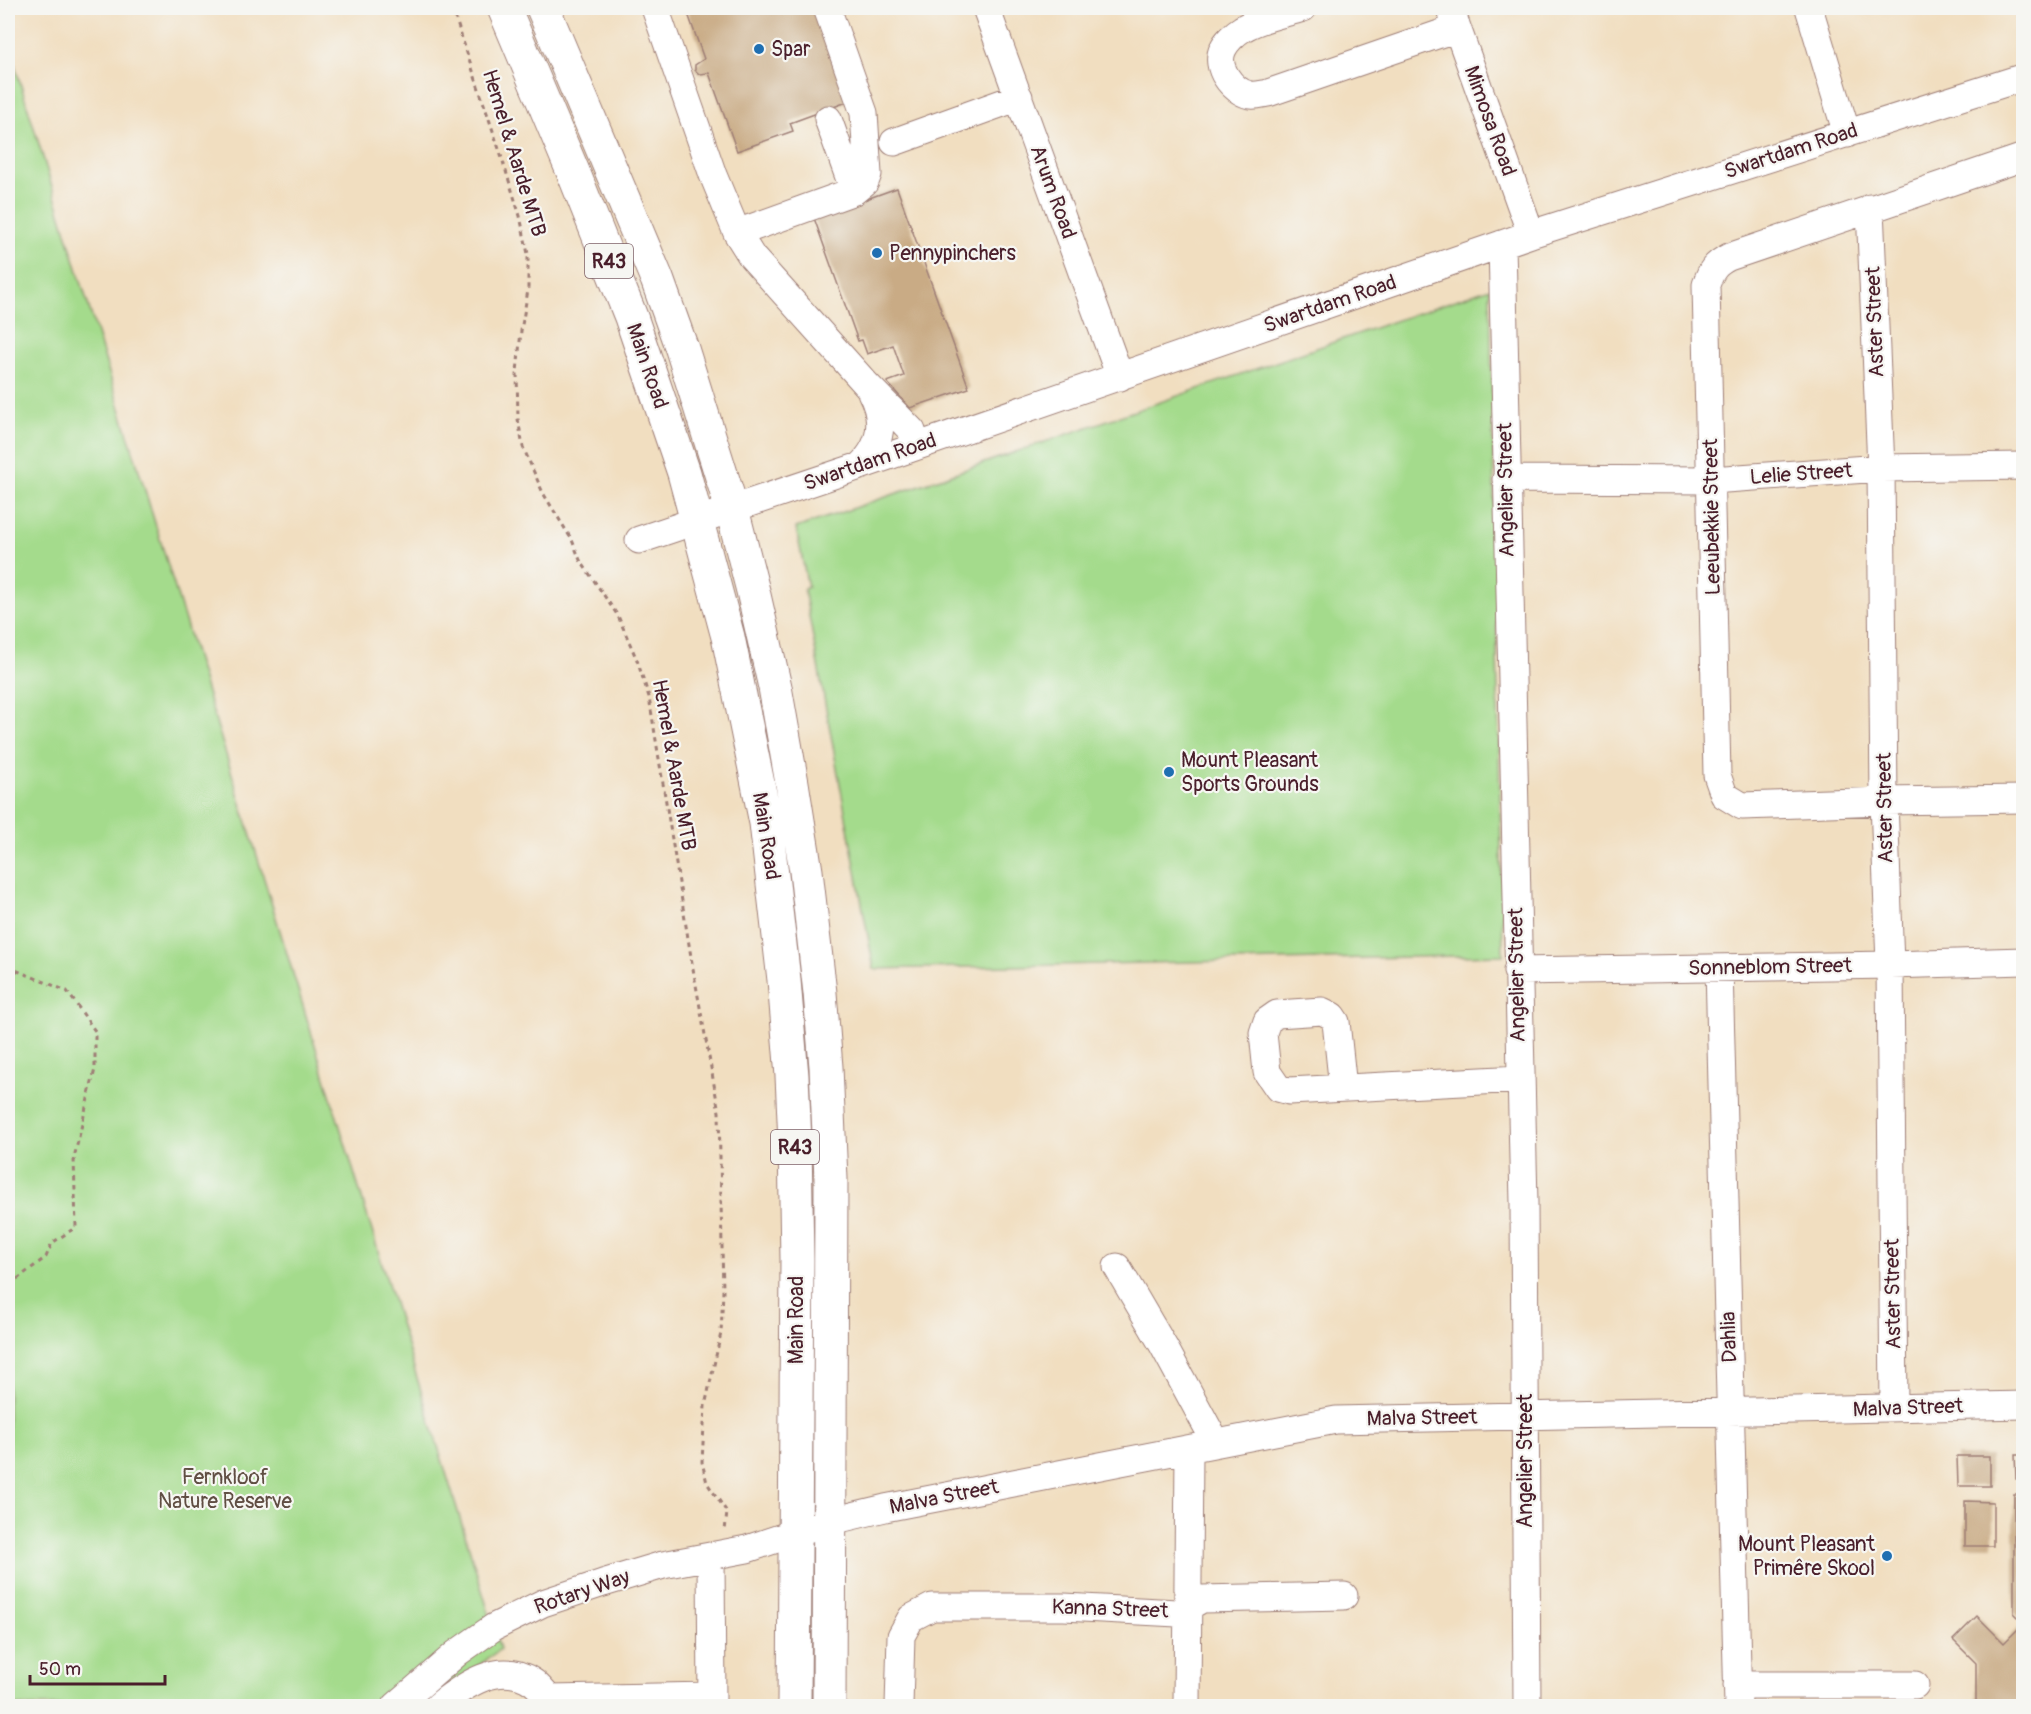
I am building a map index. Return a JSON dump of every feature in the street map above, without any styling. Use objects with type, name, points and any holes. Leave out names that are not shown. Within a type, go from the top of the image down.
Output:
[{"type":"main road","name":"Main Road","points":[[504,8],[631,317],[684,473],[728,637],[766,823],[784,980],[792,1076],[795,1153],[794,1707]]},
{"type":"main road","name":"Main Road","points":[[543,8],[657,279],[682,349],[732,509],[775,687],[806,872],[826,1067],[831,1179],[829,1707]]},
{"type":"street","points":[[655,8],[713,175],[737,233],[752,257],[867,385],[912,431],[917,446]]},
{"type":"street","points":[[737,233],[854,191],[860,188],[868,174],[864,113],[827,8]]},
{"type":"street","name":"Arum Road","points":[[986,8],[1119,377]]},
{"type":"street","points":[[1303,8],[1241,29],[1223,47],[1220,58],[1230,83],[1241,92],[1252,95],[1268,93],[1454,18]]},
{"type":"street","points":[[1809,8],[1847,134]]},
{"type":"street","name":"Mimosa Road","points":[[1454,18],[1531,234]]},
{"type":"street","name":"Swartdam Road","points":[[639,540],[1531,234],[2024,77]]},
{"type":"street","points":[[894,142],[1019,97]]},
{"type":"street","points":[[828,119],[854,191]]},
{"type":"street","name":"Leeubekkie Street","points":[[2024,157],[1729,257],[1710,270],[1706,285],[1717,775],[1724,795],[1742,806],[2024,799]]},
{"type":"street","name":"Aster Street","points":[[1870,208],[1881,468],[1884,801],[1890,965],[1894,1408]]},
{"type":"street","name":"Angelier Street","points":[[1502,244],[1524,1203],[1527,1707]]},
{"type":"street","points":[[860,466],[875,450],[880,432],[879,411],[867,385]]},
{"type":"street","name":"Lelie Street","points":[[1506,479],[1711,480],[1881,468],[2024,466]]},
{"type":"street","name":"Sonneblom Street","points":[[1517,971],[2024,961]]},
{"type":"street","name":"Dahlia","points":[[1719,968],[1738,1696]]},
{"type":"street","points":[[1343,1088],[1520,1078]]},
{"type":"street","points":[[1117,1267],[1216,1443]]},
{"type":"street","name":"Malva Street","points":[[795,1534],[831,1521],[885,1508],[1336,1420],[2024,1405]]},
{"type":"street","points":[[1187,1707],[1189,1449]]},
{"type":"street","name":"Rotary Way","points":[[396,1707],[457,1653],[494,1627],[543,1603],[663,1565],[747,1549],[795,1534]]},
{"type":"street","points":[[438,1707],[459,1689],[474,1681],[500,1674],[516,1674],[533,1682],[550,1703],[712,1701],[711,1556]]},
{"type":"street","name":"Kanna Street","points":[[899,1707],[901,1636],[904,1628],[918,1613],[932,1607],[1064,1607],[1177,1613],[1202,1599],[1344,1596]]},
{"type":"street","points":[[1738,1696],[1915,1684]]},
{"type":"path","name":"Hemel & Aarde MTB","points":[[452,8],[520,216],[528,254],[528,290],[521,331],[516,399],[523,447],[543,493],[572,540],[580,560],[618,616],[638,660],[649,697],[692,963],[709,1050],[719,1112],[723,1292],[721,1333],[705,1406],[702,1462],[707,1483],[726,1512],[727,1521],[725,1531],[711,1556]]},
{"type":"path","points":[[8,967],[67,991],[95,1031],[95,1069],[74,1158],[76,1227],[52,1243],[46,1257],[8,1286]]},
{"type":"green space","name":"Fernkloof Nature Reserve","points":[[8,43],[500,1649],[428,1706],[8,1706]]},
{"type":"green space","name":"Mount Pleasant Sports Grounds","points":[[1490,288],[1503,955],[874,969],[804,589],[808,587],[796,528]]},
{"type":"building","points":[[686,8],[822,8],[847,102],[790,123],[793,131],[737,151],[709,73],[699,74],[695,70],[695,65],[704,59]]},
{"type":"building","points":[[897,188],[969,388],[910,408],[887,382],[904,376],[893,345],[867,354],[862,340],[858,341],[814,218]]},
{"type":"building","points":[[2015,1455],[2024,1455],[2024,1479],[2016,1479]]},
{"type":"building","points":[[1957,1456],[1990,1456],[1990,1486],[1958,1486]]},
{"type":"building","points":[[2014,1494],[2024,1494],[2024,1706],[1972,1706],[1976,1703],[1976,1663],[1953,1640],[1977,1616],[2004,1643],[2021,1626],[2019,1624],[2022,1621],[2014,1613]]},
{"type":"building","points":[[1965,1501],[1993,1502],[1993,1546],[1965,1546]]},
{"type":"place","name":"Spar","points":[[759,49]]},
{"type":"place","name":"Pennypinchers","points":[[877,253]]},
{"type":"place","name":"Mount Pleasant Sports Grounds","points":[[1169,772]]},
{"type":"place","name":"Mount Pleasant Primêre Skool","points":[[1887,1556]]}]
